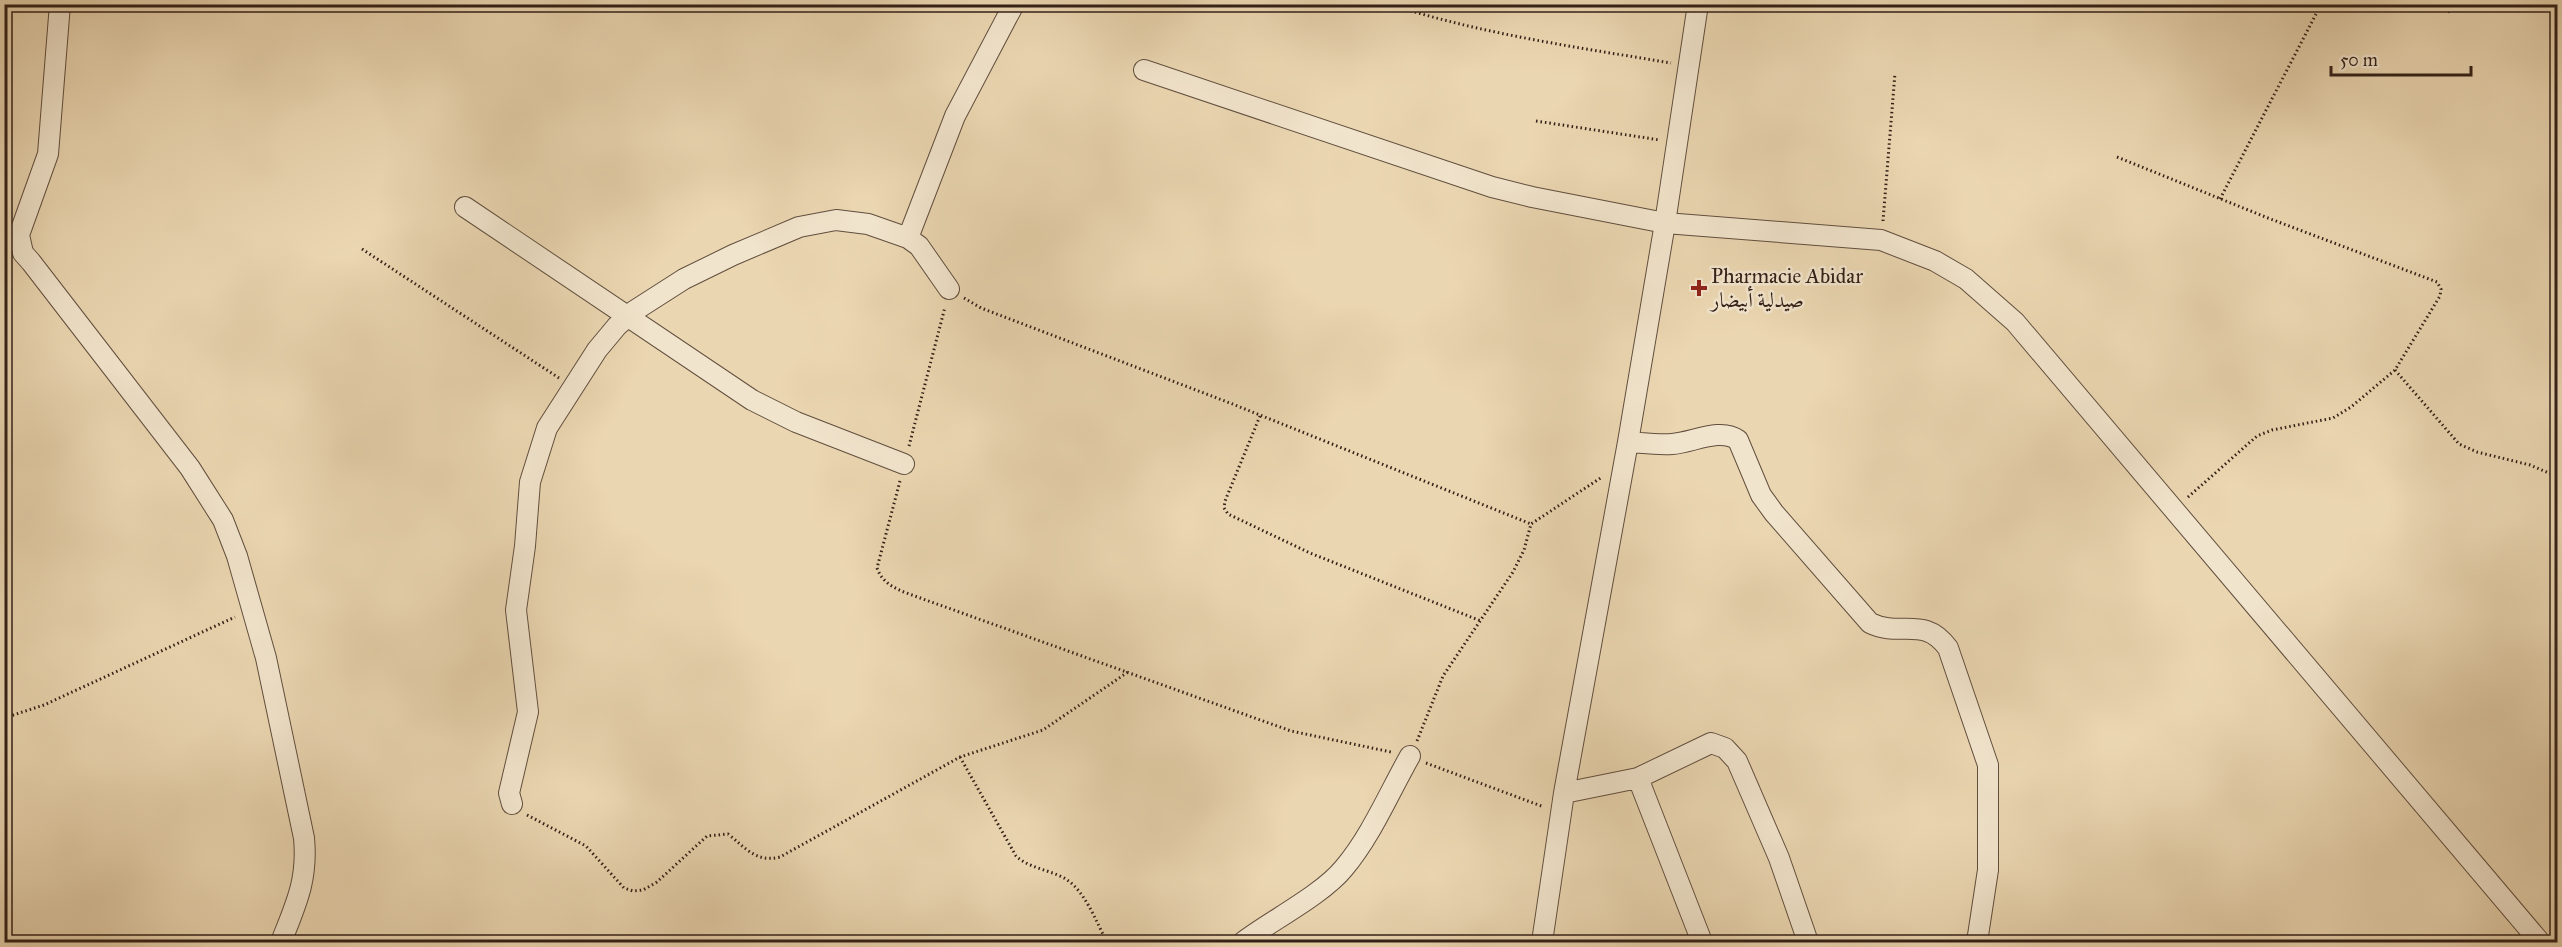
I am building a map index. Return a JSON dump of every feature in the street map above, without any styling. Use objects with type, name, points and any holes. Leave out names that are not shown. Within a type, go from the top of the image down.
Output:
[{"type":"street","points":[[60,4],[48,154],[44,171],[20,229],[20,243],[27,258],[189,468],[217,511],[237,556],[266,657],[305,854],[300,896],[281,942]]},
{"type":"street","points":[[908,238],[955,116],[1014,4]]},
{"type":"street","points":[[1542,942],[1564,793],[1624,467],[1665,223],[1698,4]]},
{"type":"street","points":[[1144,70],[1492,187],[1665,223],[1881,240],[1935,261],[1966,279],[2015,322],[2540,942]]},
{"type":"street","points":[[465,207],[627,317],[776,414],[904,464]]},
{"type":"street","points":[[512,804],[509,793],[528,712],[516,610],[525,546],[530,482],[547,428],[597,350],[634,311],[684,279],[799,227],[836,220],[868,224],[908,238],[919,246],[949,289]]},
{"type":"street","points":[[1628,442],[1677,444],[1722,434],[1731,435],[1738,440],[1761,495],[1774,513],[1870,623],[1880,628],[1928,630],[1938,635],[1947,648],[1988,765],[1988,870],[1977,942]]},
{"type":"street","points":[[1564,793],[1638,778],[1711,743],[1725,748],[1737,761],[1779,858],[1808,942]]},
{"type":"street","points":[[1243,942],[1328,884],[1344,869],[1410,756]]},
{"type":"street","points":[[1638,778],[1702,942]]},
{"type":"path","points":[[1389,4],[1436,19],[1520,38],[1688,66]]},
{"type":"path","points":[[2095,4],[2096,11]]},
{"type":"path","points":[[2432,4],[2450,12]]},
{"type":"path","points":[[2220,199],[2316,14]]},
{"type":"path","points":[[1881,240],[1895,73]]},
{"type":"path","points":[[1536,121],[1677,142]]},
{"type":"path","points":[[2117,158],[2437,282],[2441,289],[2440,296],[2395,369],[2351,407],[2333,418],[2272,430],[2257,436],[2174,509]]},
{"type":"path","points":[[362,249],[573,387]]},
{"type":"path","points":[[1531,524],[981,308],[949,289],[877,568],[881,579],[889,585],[922,599],[1291,730],[1410,756],[1457,776],[1561,813]]},
{"type":"path","points":[[2395,369],[2459,444],[2478,452],[2530,465],[2558,477]]},
{"type":"path","points":[[1260,416],[1225,501],[1224,508],[1228,514],[1310,553],[1481,621]]},
{"type":"path","points":[[1410,756],[1443,676],[1513,572],[1524,550],[1531,524],[1595,481],[1624,467]]},
{"type":"path","points":[[4,718],[44,705],[253,609]]},
{"type":"path","points":[[512,804],[521,812],[586,846],[624,888],[633,891],[643,890],[657,882],[707,836],[728,834],[759,858],[767,860],[780,857],[960,757],[1043,730],[1128,672]]},
{"type":"path","points":[[960,757],[1016,856],[1025,864],[1064,878],[1076,886],[1107,942]]},
{"type":"place","name":"Pharmacie Abidar صيدلية أبيضار","points":[[1699,288]]}]
